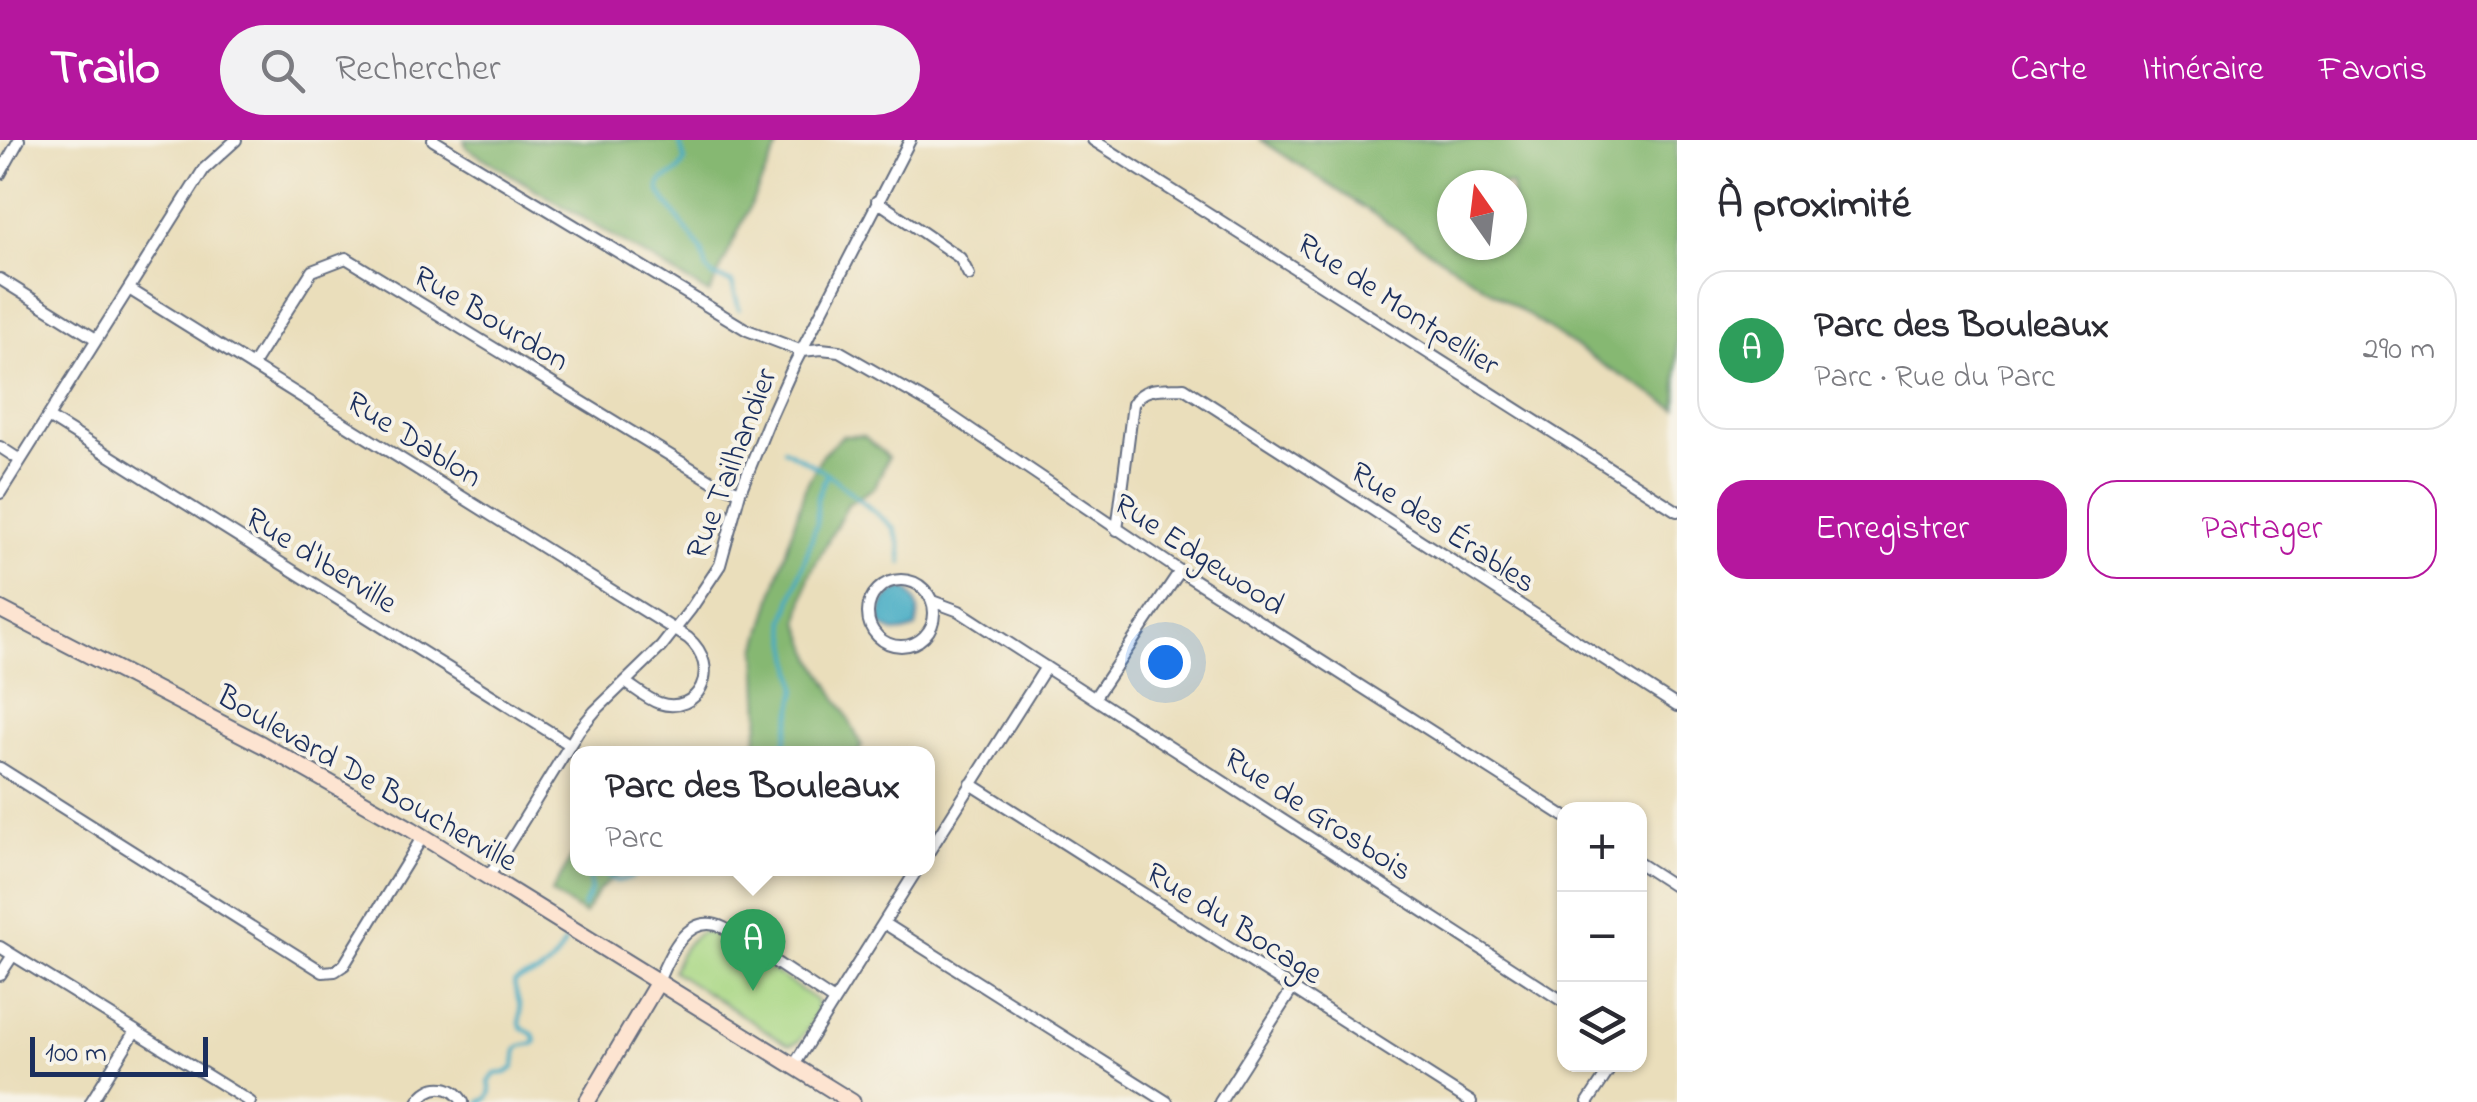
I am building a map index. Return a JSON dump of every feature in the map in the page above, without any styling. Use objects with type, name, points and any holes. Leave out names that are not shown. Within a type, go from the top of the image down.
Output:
[{"type":"street","points":[[0,174],[19,140]]},
{"type":"street","name":"Rue Edgewood","points":[[433,140],[450,144],[747,330],[802,351],[838,351],[945,412],[1117,530],[1557,812]]},
{"type":"street","name":"Rue Tailhandier","points":[[489,876],[569,744],[595,710],[661,647],[720,565],[740,492],[778,401],[910,140]]},
{"type":"street","name":"Rue de Montpellier","points":[[1092,140],[1677,511]]},
{"type":"street","points":[[0,492],[204,169],[229,142]]},
{"type":"street","points":[[878,202],[960,258],[969,275]]},
{"type":"street","name":"Rue Bourdon","points":[[252,366],[312,270],[346,258],[712,481],[740,492]]},
{"type":"street","points":[[0,279],[96,340]]},
{"type":"street","name":"Rue Dablon","points":[[129,289],[675,630],[696,645],[704,657],[705,676],[696,694],[684,702],[654,701],[625,682]]},
{"type":"street","name":"Rue des Érables","points":[[1117,530],[1133,404],[1139,394],[1150,389],[1184,388],[1677,706]]},
{"type":"street","name":"Rue d'Iberville","points":[[48,417],[569,744]]},
{"type":"street","points":[[0,448],[20,460]]},
{"type":"street","points":[[1095,698],[1180,571]]},
{"type":"street","points":[[906,580],[926,591],[932,601],[933,623],[912,644],[891,645],[874,633],[869,624],[870,602],[884,584],[906,580]]},
{"type":"street","name":"Rue de Grosbois","points":[[932,601],[960,611],[1557,997]]},
{"type":"street","name":"Boulevard De Boucherville","points":[[0,610],[261,744],[423,836],[852,1102]]},
{"type":"street","points":[[935,842],[1046,667]]},
{"type":"street","points":[[0,768],[323,972],[344,965],[423,836]]},
{"type":"street","name":"Rue du Bocage","points":[[972,784],[1471,1102]]},
{"type":"street","points":[[1647,869],[1677,888]]},
{"type":"street","points":[[794,1065],[913,876]]},
{"type":"street","points":[[884,923],[1167,1102]]},
{"type":"street","points":[[588,1102],[666,964],[687,932],[698,924],[724,928],[834,1001]]},
{"type":"street","points":[[0,947],[250,1102]]},
{"type":"street","points":[[0,975],[12,955]]},
{"type":"street","points":[[1220,1102],[1292,988]]},
{"type":"street","points":[[90,1102],[134,1031]]},
{"type":"street","points":[[1588,1102],[1607,1072]]},
{"type":"street","points":[[418,1102],[423,1094],[437,1087],[453,1090],[463,1102]]},
{"type":"green space","points":[[464,140],[781,140],[709,294],[467,148]]},
{"type":"green space","points":[[1261,140],[1677,140],[1677,409],[1444,260],[1527,260],[1527,170],[1437,170],[1437,256]]},
{"type":"green space","points":[[842,436],[864,436],[888,457],[875,487],[848,504],[809,576],[799,621],[814,660],[862,746],[751,746],[756,742],[760,716],[757,650],[805,488],[822,455]]},
{"type":"green space","points":[[570,861],[570,876],[616,876],[600,889],[584,914],[551,893]]},
{"type":"green space","points":[[702,932],[722,937],[816,1000],[815,1016],[798,1042],[785,1043],[673,971],[684,949]]},
{"type":"water","points":[[907,589],[914,598],[916,628],[890,631],[881,625],[881,613],[887,598]]},
{"type":"waterway","points":[[679,140],[685,161],[662,181],[659,192],[702,251],[707,270],[732,283],[739,309]]},
{"type":"waterway","points":[[784,449],[827,473],[817,499],[817,523],[785,620],[797,689],[785,746]]},
{"type":"waterway","points":[[827,473],[894,528],[902,563]]},
{"type":"waterway","points":[[583,907],[591,891],[589,876]]},
{"type":"waterway","points":[[608,876],[616,881],[632,876]]},
{"type":"waterway","points":[[480,1102],[488,1098],[489,1082],[495,1074],[514,1068],[518,1048],[536,1041],[520,1024],[514,983],[546,968],[565,943]]},
{"type":"place","name":"Parc des Bouleaux","points":[[753,991]]}]
